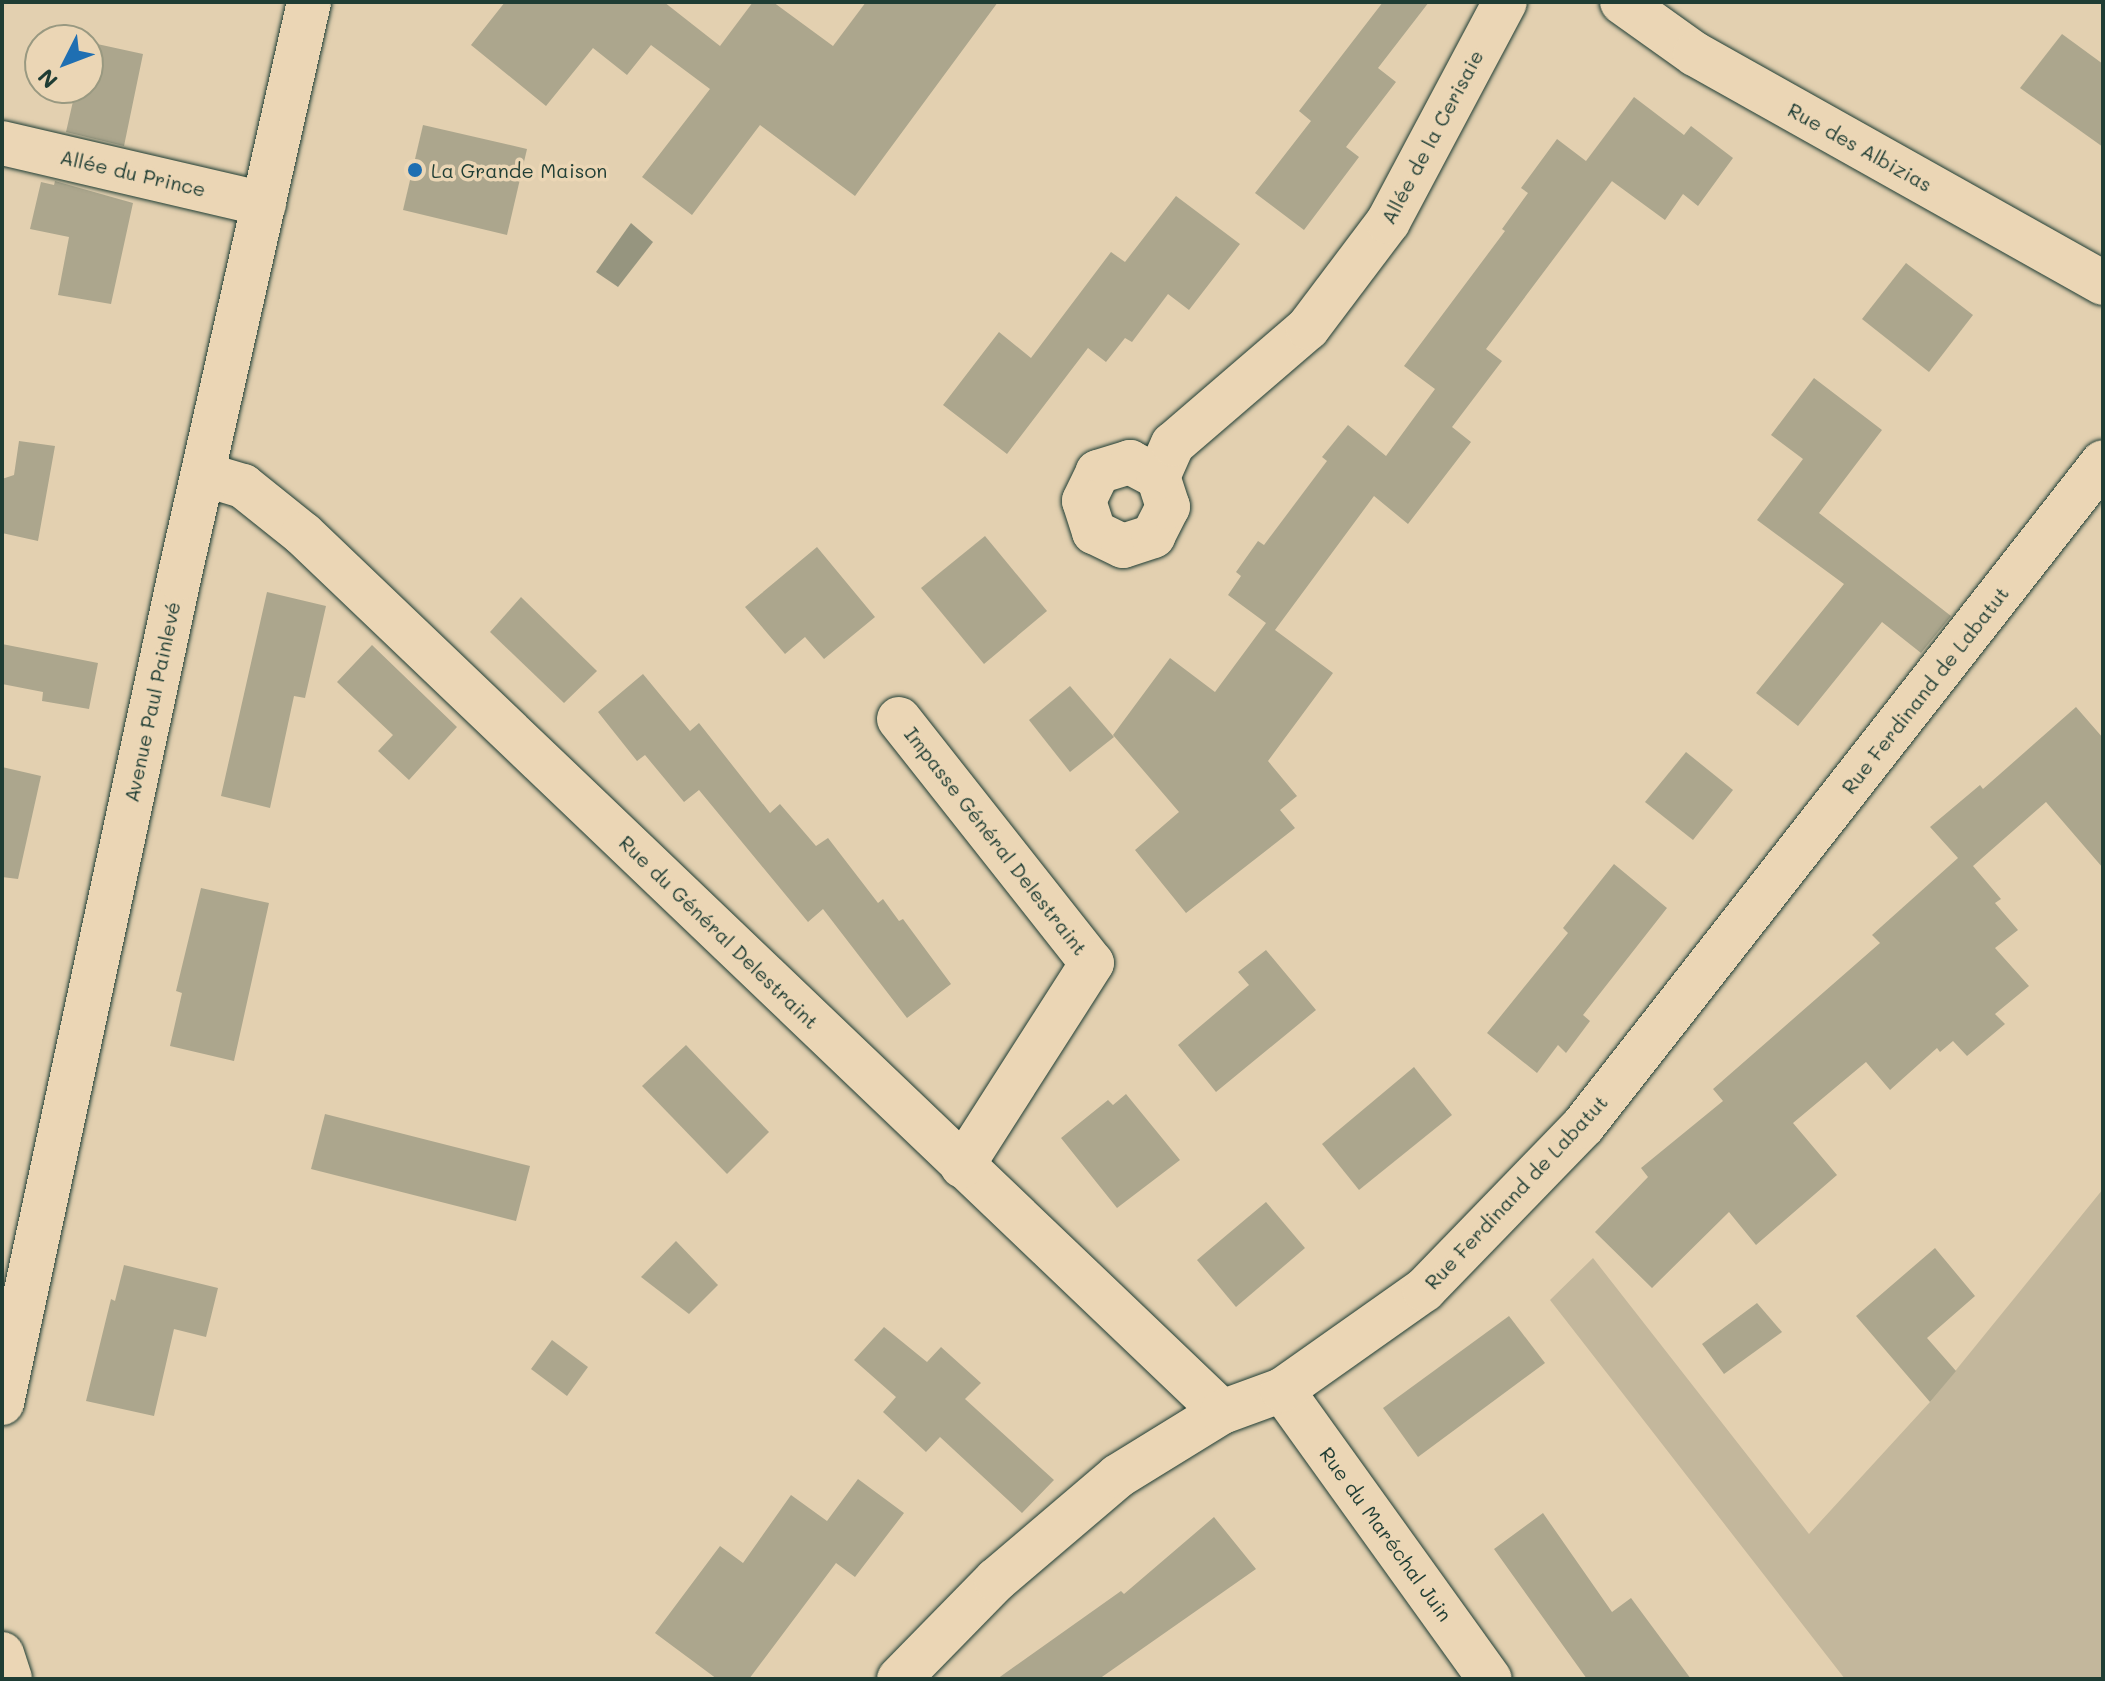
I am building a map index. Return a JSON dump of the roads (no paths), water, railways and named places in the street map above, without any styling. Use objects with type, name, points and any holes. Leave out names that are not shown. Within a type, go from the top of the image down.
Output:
[{"type":"street","name":"Avenue Paul Painlevé","points":[[2,1403],[203,474],[309,2]]},
{"type":"street","name":"Allée de la Cerisaie","points":[[1158,477],[1173,444],[1308,328],[1388,222],[1505,2]]},
{"type":"street","name":"Rue des Albizias","points":[[1622,2],[1695,54],[2103,283]]},
{"type":"street","name":"Allée du Prince","points":[[2,143],[264,204]]},
{"type":"street","name":"Rue Ferdinand de Labatut","points":[[899,1679],[996,1580],[1118,1476],[1222,1412],[1282,1390],[1424,1290],[1583,1126],[2103,462]]},
{"type":"street","name":"Rue du Général Delestraint","points":[[203,474],[243,486],[303,534],[1222,1412]]},
{"type":"street","name":"Impasse Général Delestraint","points":[[899,719],[1092,963],[962,1166]]},
{"type":"street","name":"Rue du Maréchal Juin","points":[[1282,1390],[1490,1679]]},
{"type":"place","name":"La Grande Maison","points":[[415,170]]}]
